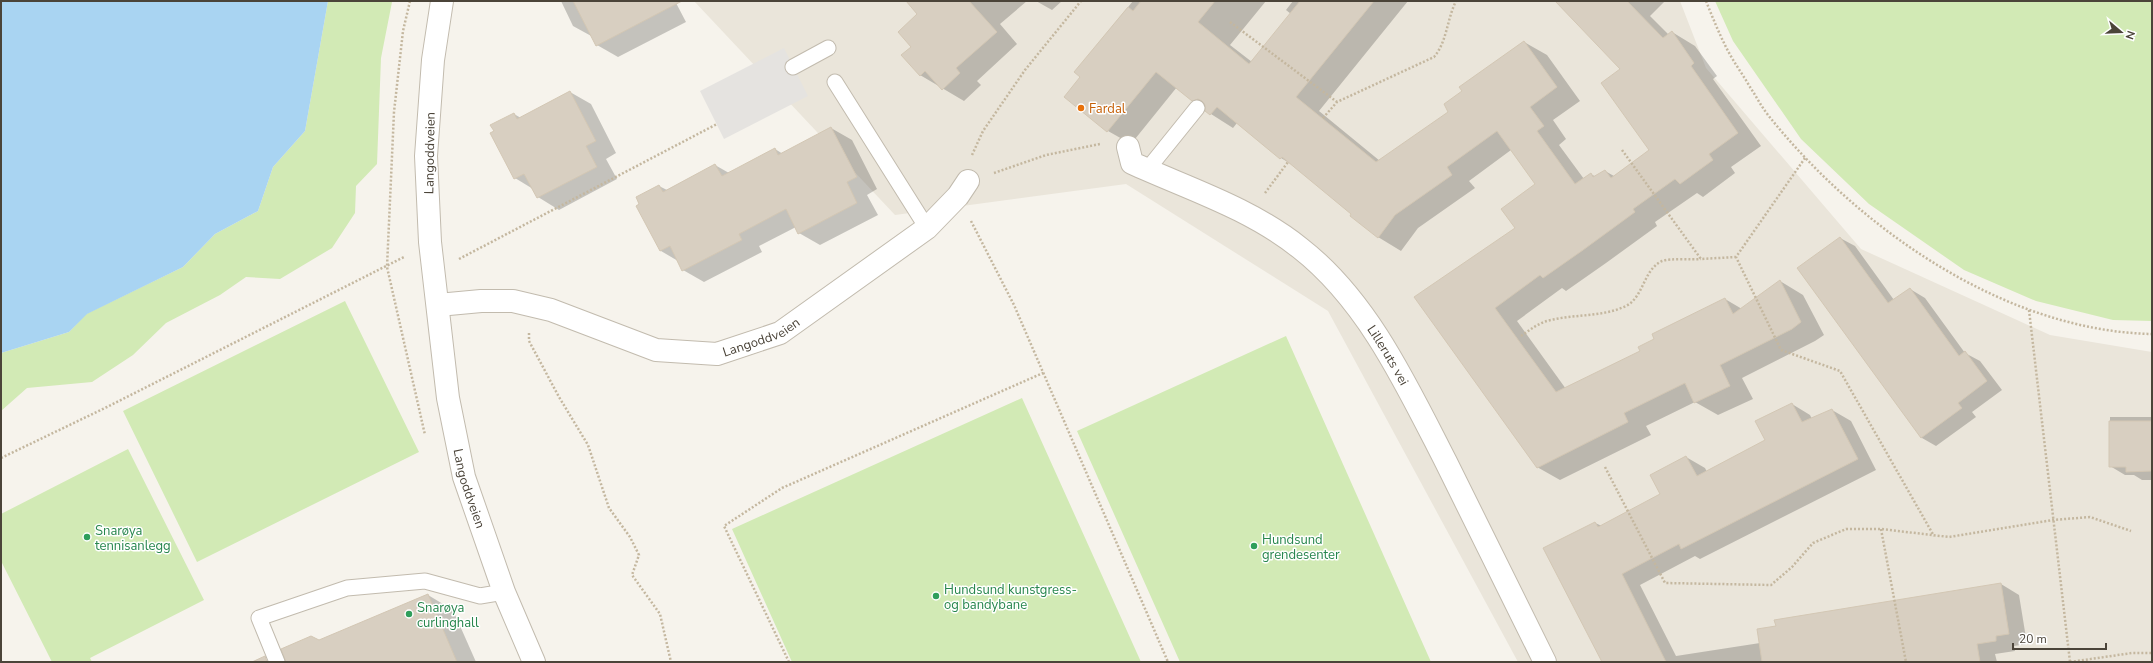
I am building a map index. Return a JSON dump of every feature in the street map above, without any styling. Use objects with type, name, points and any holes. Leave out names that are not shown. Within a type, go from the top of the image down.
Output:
[{"type":"street","name":"Langoddveien","points":[[442,1],[433,60],[426,156],[430,242],[448,398],[464,477],[504,592],[534,662]]},
{"type":"street","name":"Lilleruts vei","points":[[1128,148],[1132,163],[1199,191],[1251,216],[1301,248],[1344,290],[1381,342],[1431,433],[1545,662]]},
{"type":"street","name":"Langoddveien","points":[[438,305],[481,300],[513,302],[551,310],[656,350],[717,354],[780,333],[927,228],[963,188]]},
{"type":"lane","points":[[793,67],[828,48]]},
{"type":"lane","points":[[835,82],[927,228]]},
{"type":"lane","points":[[1147,170],[1196,108]]},
{"type":"lane","points":[[277,662],[259,618],[347,588],[425,581],[480,596],[504,592]]},
{"type":"path","points":[[387,267],[394,112],[403,31],[410,1]]},
{"type":"path","points":[[1081,1],[1025,70],[983,131],[972,154],[963,188],[1168,662]]},
{"type":"path","points":[[1323,118],[1337,102],[1434,57],[1441,50],[1451,11],[1456,1]]},
{"type":"path","points":[[1706,1],[1725,46],[1767,114],[1806,158],[1867,218],[1928,260],[2029,310],[2079,325],[2124,334],[2152,334]]},
{"type":"path","points":[[1230,22],[1337,102]]},
{"type":"path","points":[[457,260],[716,124]]},
{"type":"path","points":[[963,188],[1046,155],[1096,144],[1128,148]]},
{"type":"path","points":[[1622,150],[1702,259]]},
{"type":"path","points":[[1736,257],[1806,158]]},
{"type":"path","points":[[1269,188],[1288,162]]},
{"type":"path","points":[[1,458],[107,407],[387,267],[430,242]]},
{"type":"path","points":[[1521,336],[1540,323],[1550,320],[1613,311],[1628,305],[1639,292],[1650,270],[1663,260],[1736,257]]},
{"type":"path","points":[[1736,257],[1781,350],[1840,371],[1935,536]]},
{"type":"path","points":[[527,305],[529,341],[559,397],[588,445],[609,508],[630,537],[639,555],[632,575],[660,614],[671,662]]},
{"type":"path","points":[[2029,310],[2070,662],[2132,653],[2152,653]]},
{"type":"path","points":[[789,662],[724,526],[782,488],[1043,373]]},
{"type":"path","points":[[1605,467],[1665,583],[1771,585],[1792,567],[1813,543],[1846,529],[1881,529],[1949,537],[2053,520],[2090,517],[2131,531]]},
{"type":"path","points":[[1881,529],[1906,662]]},
{"type":"shaded area","points":[[694,1],[1680,1],[1706,68],[1861,249],[2050,335],[2152,352],[2152,662],[1518,662],[1328,311],[1126,184],[895,215]]},
{"type":"shaded area","points":[[784,48],[808,96],[724,139],[700,91]]},
{"type":"green space","points":[[328,1],[392,2],[381,58],[377,164],[356,186],[355,213],[332,248],[280,279],[246,277],[220,295],[166,323],[133,355],[92,382],[27,388],[1,411],[1,353],[69,332],[86,314],[183,267],[215,234],[258,211],[273,167],[305,131]]},
{"type":"green space","points":[[1715,1],[2152,1],[2152,321],[2113,320],[2036,301],[1964,270],[1869,204],[1801,139],[1733,41]]},
{"type":"green space","points":[[345,301],[419,452],[197,562],[123,411]]},
{"type":"green space","name":"Hundsund grendesenter","points":[[1286,336],[1431,662],[1180,662],[1077,431]]},
{"type":"green space","name":"Hundsund kunstgress- og bandybane","points":[[1022,398],[1141,662],[792,662],[732,529]]},
{"type":"green space","name":"Snarøya tennisanlegg","points":[[128,449],[204,600],[90,658],[92,662],[52,662],[1,561],[1,514]]},
{"type":"water","points":[[1,1],[328,1],[305,131],[273,167],[258,211],[215,234],[183,267],[87,314],[69,332],[1,353]]},
{"type":"building","points":[[573,1],[682,1],[596,46]]},
{"type":"building","points":[[906,1],[969,1],[997,32],[956,68],[960,73],[942,90],[925,71],[920,76],[901,55],[911,47],[898,32],[917,14]]},
{"type":"building","points":[[1141,1],[1215,1],[1198,22],[1249,64],[1300,1],[1374,1],[1296,97],[1376,162],[1448,112],[1444,104],[1462,91],[1459,87],[1524,41],[1557,87],[1530,107],[1544,126],[1537,131],[1575,184],[1591,173],[1593,177],[1605,170],[1611,178],[1649,150],[1601,83],[1620,69],[1555,1],[1627,1],[1663,38],[1672,31],[1694,63],[1691,66],[1738,133],[1709,154],[1713,160],[1680,184],[1675,179],[1633,209],[1635,212],[1583,250],[1543,278],[1540,275],[1495,308],[1556,392],[1640,351],[1638,347],[1654,339],[1652,334],[1725,298],[1733,314],[1780,280],[1801,322],[1792,329],[1720,365],[1730,386],[1694,403],[1685,383],[1624,413],[1628,422],[1537,468],[1414,297],[1515,228],[1501,209],[1535,184],[1497,131],[1447,167],[1452,175],[1395,215],[1378,238],[1350,216],[1351,214],[1282,157],[1280,159],[1217,107],[1210,115],[1205,111],[1205,105],[1202,101],[1198,99],[1192,101],[1156,72],[1107,132],[1064,97],[1080,77],[1074,72],[1128,7],[1133,11]]},
{"type":"building","points":[[570,91],[596,141],[586,146],[597,167],[537,198],[524,174],[514,179],[490,133],[494,131],[490,125],[514,113],[517,119]]},
{"type":"building","points":[[831,127],[857,177],[847,182],[857,203],[798,234],[786,209],[739,234],[742,240],[682,271],[670,246],[660,251],[636,206],[639,204],[636,197],[659,185],[663,192],[715,164],[722,176],[775,148],[778,155]]},
{"type":"building","points":[[1840,237],[1888,303],[1910,288],[1959,356],[1965,351],[1987,381],[1958,403],[1962,408],[1921,438],[1797,268]]},
{"type":"building","points":[[1792,403],[1802,422],[1832,409],[1858,459],[1681,549],[1679,544],[1622,574],[1666,662],[1602,662],[1543,548],[1595,522],[1598,527],[1660,494],[1650,475],[1686,456],[1697,476],[1765,440],[1755,421]]},
{"type":"building","points":[[2109,421],[2152,421],[2152,471],[2126,472],[2126,467],[2109,467]]},
{"type":"building","points":[[2001,583],[2009,634],[1996,636],[1996,641],[1977,644],[1980,662],[1762,662],[1757,629],[1776,626],[1774,620]]},
{"type":"building","name":"Snarøya curlinghall","points":[[428,594],[457,662],[286,662],[281,649],[311,636],[319,640]]},
{"type":"building","points":[[265,656],[267,662],[252,662]]},
{"type":"place","name":"Fardal","points":[[1081,108]]},
{"type":"place","name":"Snarøya tennisanlegg","points":[[87,537]]},
{"type":"place","name":"Hundsund grendesenter","points":[[1254,546]]},
{"type":"place","name":"Hundsund kunstgress- og bandybane","points":[[936,596]]},
{"type":"place","name":"Snarøya curlinghall","points":[[409,614]]}]
